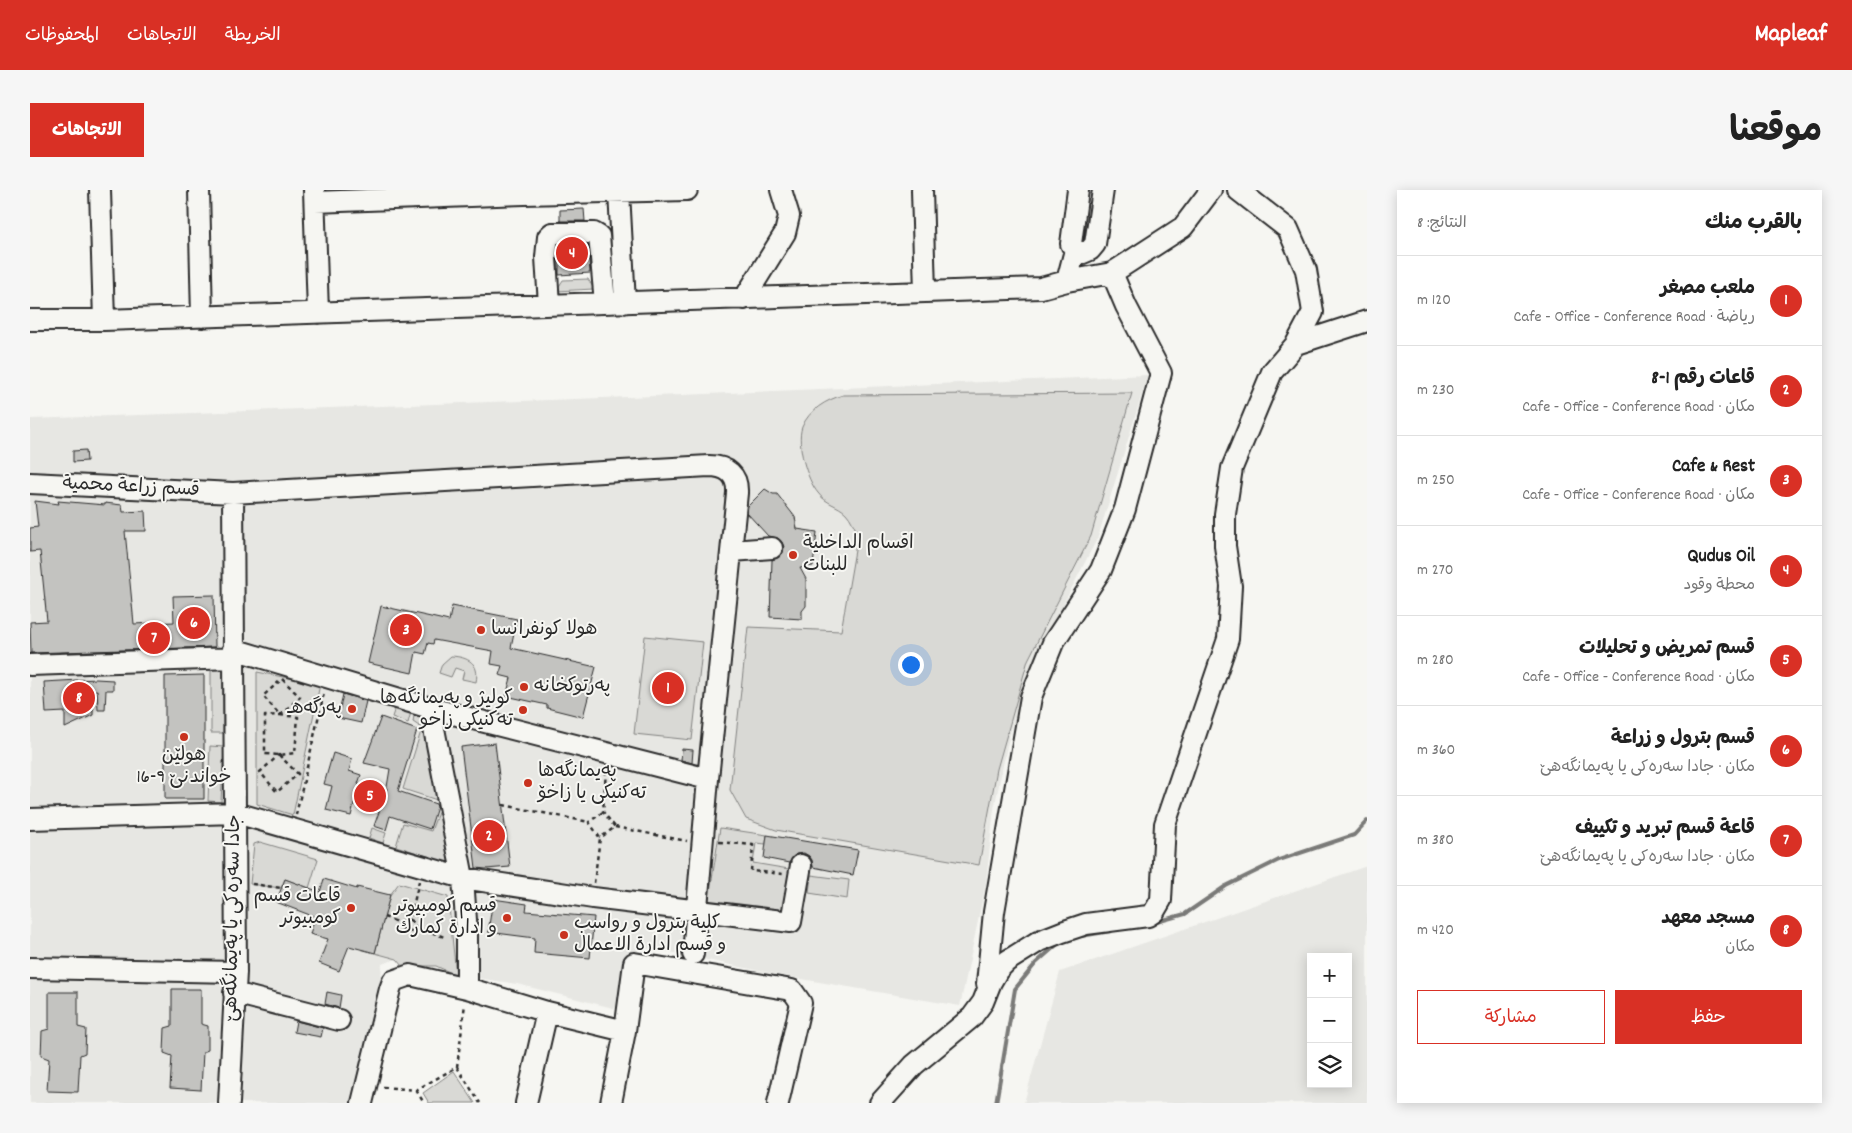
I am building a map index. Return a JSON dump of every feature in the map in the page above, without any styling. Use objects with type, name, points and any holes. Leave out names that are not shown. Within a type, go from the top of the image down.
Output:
[{"type":"street","points":[[100,190],[104,320]]},
{"type":"street","points":[[200,190],[202,317]]},
{"type":"street","points":[[318,313],[314,196],[687,190]]},
{"type":"street","points":[[744,299],[785,233],[789,216],[781,190]]},
{"type":"street","points":[[922,190],[925,292]]},
{"type":"street","points":[[1078,190],[1070,239],[1075,250],[1083,253],[1093,247],[1103,190]]},
{"type":"street","points":[[30,320],[202,317],[1041,288],[1112,273],[1183,227],[1211,190]]},
{"type":"street","points":[[880,1103],[914,1065],[972,1017],[994,976],[1007,961],[1039,941],[1086,924],[1148,916],[1161,900],[1165,824],[1228,639],[1231,586],[1225,546],[1225,514],[1232,468],[1272,372],[1296,344],[1313,312],[1306,270],[1288,229],[1238,190]]},
{"type":"street","points":[[615,303],[619,192]]},
{"type":"street","points":[[549,305],[546,250],[548,237],[552,233],[594,233],[599,236],[615,303]]},
{"type":"street","points":[[1068,281],[1075,250]]},
{"type":"street","points":[[986,994],[994,912],[1031,697],[1053,643],[1101,570],[1125,509],[1161,373],[1126,306],[1112,273]]},
{"type":"street","points":[[1296,344],[1367,321]]},
{"type":"street","name":"قسم زراعة محمية","points":[[30,483],[233,493],[717,466],[731,472],[737,486],[732,551],[708,779],[693,954]]},
{"type":"street","name":"جادا سه‌ره‌كى يا په‌يمانگه‌هێ","points":[[229,1103],[236,972],[233,493]]},
{"type":"street","points":[[732,551],[772,548]]},
{"type":"street","points":[[30,666],[233,654],[311,672],[430,708],[708,779]]},
{"type":"street","points":[[430,708],[463,878],[468,988]]},
{"type":"street","points":[[30,819],[236,813],[422,868],[463,878],[593,898],[791,922],[793,870]]},
{"type":"street","points":[[611,1103],[625,1031],[634,963],[792,990],[801,1003],[778,1103]]},
{"type":"street","points":[[30,968],[236,972]]},
{"type":"street","points":[[364,1094],[393,981],[410,974],[468,988],[547,1012],[625,1031]]},
{"type":"street","points":[[234,993],[339,1020]]},
{"type":"street","points":[[526,1103],[547,1012]]},
{"type":"path","points":[[292,829],[325,690],[311,672]]},
{"type":"path","points":[[282,679],[300,697],[280,715],[264,696],[282,679]]},
{"type":"path","points":[[280,715],[298,716],[295,753],[265,754],[264,716],[280,715]]},
{"type":"path","points":[[279,755],[298,774],[277,792],[260,772],[279,755]]},
{"type":"path","points":[[607,764],[603,812],[614,827],[703,842],[753,845],[751,871],[793,870]]},
{"type":"path","points":[[502,805],[589,822],[600,838],[594,884]]},
{"type":"path","points":[[589,822],[603,812]]},
{"type":"path","points":[[600,838],[614,827]]},
{"type":"path","points":[[410,920],[422,868]]},
{"type":"path","points":[[235,883],[281,888]]},
{"type":"path","points":[[384,917],[400,923],[403,929],[410,931],[417,927]]},
{"type":"path","points":[[400,923],[404,919],[410,920],[417,927],[447,938]]},
{"type":"path","points":[[468,988],[457,1067],[480,1103]]},
{"type":"path","points":[[364,1094],[416,1090],[457,1067]]},
{"type":"path","points":[[416,1090],[424,1103]]},
{"type":"shaded area","points":[[588,279],[594,289],[556,291],[563,280]]},
{"type":"shaded area","name":"كوليژ و په‌يمانگه‌ها ته‌كنيكى زاخو","points":[[1148,375],[1098,537],[1027,675],[1007,746],[994,809],[986,883],[960,1006],[778,975],[651,948],[636,954],[621,1010],[517,984],[456,975],[436,966],[403,966],[397,959],[382,964],[381,979],[353,1103],[30,1103],[30,419],[682,395]]},
{"type":"shaded area","points":[[1132,393],[1091,536],[1028,660],[997,769],[979,865],[776,830],[746,819],[730,790],[748,627],[841,631],[858,533],[846,513],[821,497],[810,480],[800,443],[802,427],[809,416],[824,403],[843,395]]},
{"type":"shaded area","points":[[645,636],[703,642],[692,740],[634,734]]},
{"type":"shaded area","points":[[451,656],[463,658],[471,662],[476,670],[476,682],[462,679],[464,671],[455,668],[451,677],[439,673],[442,664]]},
{"type":"shaded area","points":[[211,666],[223,667],[223,733],[211,733]]},
{"type":"shaded area","points":[[257,672],[320,684],[293,815],[257,804]]},
{"type":"shaded area","points":[[396,705],[412,708],[408,723],[392,717]]},
{"type":"shaded area","points":[[415,709],[428,712],[440,801],[403,789],[422,728],[413,722]]},
{"type":"shaded area","points":[[210,746],[224,747],[221,802],[208,801]]},
{"type":"shaded area","points":[[440,807],[449,863],[396,846],[403,823],[431,831]]},
{"type":"shaded area","points":[[372,828],[386,833],[383,843],[369,838]]},
{"type":"shaded area","points":[[720,828],[767,835],[766,844],[756,843],[753,863],[789,869],[782,916],[708,905]]},
{"type":"shaded area","points":[[260,842],[318,859],[309,888],[285,879],[281,888],[250,884],[254,844]]},
{"type":"shaded area","points":[[1367,866],[1367,1103],[1024,1103],[1060,972]]},
{"type":"shaded area","points":[[811,875],[849,880],[847,899],[809,893]]},
{"type":"shaded area","points":[[399,883],[448,897],[456,975],[436,966],[403,966],[397,959],[375,953],[390,895]]},
{"type":"shaded area","points":[[454,1071],[475,1103],[429,1103],[423,1093]]},
{"type":"building","points":[[584,209],[585,221],[560,221],[560,210]]},
{"type":"building","points":[[559,245],[588,245],[590,273],[559,275]]},
{"type":"building","points":[[86,450],[87,461],[73,462],[73,451]]},
{"type":"building","name":"اقسام الداخلیة للبنات","points":[[765,489],[773,494],[777,494],[795,517],[797,529],[817,532],[813,566],[800,568],[806,579],[806,606],[802,611],[802,619],[770,617],[772,560],[783,553],[784,547],[778,538],[768,536],[747,513],[748,506]]},
{"type":"building","points":[[35,501],[59,504],[58,501],[105,505],[105,503],[122,505],[123,512],[145,511],[146,531],[125,531],[134,624],[174,622],[173,596],[214,595],[215,647],[31,653],[30,622],[47,621],[40,551],[30,552],[30,528],[38,527]]},
{"type":"building","points":[[381,606],[449,621],[452,606],[517,619],[511,648],[596,667],[583,717],[547,708],[547,705],[506,696],[511,678],[499,675],[502,666],[491,664],[493,651],[434,640],[433,644],[428,643],[425,654],[416,652],[412,673],[368,663]]},
{"type":"building","name":"هولێن خواندنێ 9-16","points":[[204,675],[204,799],[165,799],[165,676]]},
{"type":"building","points":[[113,680],[113,690],[106,690],[105,710],[98,710],[97,690],[93,691],[93,715],[65,728],[65,712],[46,713],[44,682]]},
{"type":"building","name":"په‌رگه‌هـ","points":[[343,694],[366,701],[361,723],[338,718]]},
{"type":"building","points":[[381,717],[417,730],[398,791],[436,804],[437,807],[430,829],[390,816],[386,830],[374,826],[380,809],[355,800],[351,816],[326,810],[332,786],[324,784],[333,753],[352,759],[349,771],[361,775],[358,784],[386,793],[390,769],[364,763]]},
{"type":"building","points":[[495,743],[510,867],[476,868],[461,747]]},
{"type":"building","points":[[682,749],[693,750],[692,763],[681,760]]},
{"type":"building","points":[[767,835],[858,850],[853,875],[813,867],[812,860],[804,853],[796,854],[789,863],[764,858]]},
{"type":"building","points":[[285,879],[320,892],[324,879],[357,889],[357,887],[390,895],[375,953],[349,946],[339,971],[319,963],[328,939],[310,934],[315,917],[276,902]]},
{"type":"building","name":"كلية بترول و رواسب و قسم ادارة الاعمال","points":[[493,899],[527,904],[526,911],[594,917],[590,958],[534,953],[535,938],[488,932]]},
{"type":"building","points":[[172,989],[201,989],[201,1024],[208,1026],[208,1050],[203,1052],[201,1090],[170,1088],[172,1056],[164,1053],[165,1028],[172,1026]]},
{"type":"building","points":[[49,992],[78,992],[78,1027],[86,1029],[85,1053],[80,1055],[78,1092],[47,1091],[49,1059],[41,1056],[42,1031],[49,1029]]},
{"type":"building","points":[[327,992],[341,995],[339,1008],[325,1004]]},
{"type":"building","points":[[296,1021],[323,1028],[321,1037],[294,1032]]},
{"type":"waterway","points":[[1153,923],[1185,914],[1226,886],[1279,860],[1354,835],[1367,821]]},
{"type":"waterway","points":[[1081,936],[1111,931]]},
{"type":"waterway","points":[[996,1103],[1015,989],[1036,963],[1061,941]]},
{"type":"place","name":"Qudus Oil","points":[[572,253]]},
{"type":"place","name":"اقسام الداخلیة للبنات","points":[[793,555]]},
{"type":"place","name":"قسم بترول و زراعة","points":[[194,623]]},
{"type":"place","name":"Cafe & Rest","points":[[406,630]]},
{"type":"place","name":"هولا كونفرانسا","points":[[481,630]]},
{"type":"place","name":"قاعة قسم تبرید و تکییف","points":[[154,638]]},
{"type":"place","name":"په‌رتوكخانه‌","points":[[524,687]]},
{"type":"place","name":"ملعب مصغر","points":[[668,688]]},
{"type":"place","name":"مسجد معهد","points":[[79,698]]},
{"type":"place","name":"په‌رگه‌هـ","points":[[352,709]]},
{"type":"place","name":"كوليژ و په‌يمانگه‌ها ته‌كنيكى زاخو","points":[[523,710]]},
{"type":"place","name":"هولێن خواندنێ 9-16","points":[[184,737]]},
{"type":"place","name":"پەیمانگەها تەکنیکی یا زاخۆ","points":[[528,783]]},
{"type":"place","name":"قسم تمریض و تحلیلات","points":[[370,796]]},
{"type":"place","name":"قاعات رقم 1-8","points":[[489,836]]},
{"type":"place","name":"قاعات قسم کومبیوتر","points":[[351,908]]},
{"type":"place","name":"قسم کومبیوتر و ادارة كمارك","points":[[507,918]]},
{"type":"place","name":"كلية بترول و رواسب و قسم ادارة الاعمال","points":[[564,935]]}]
